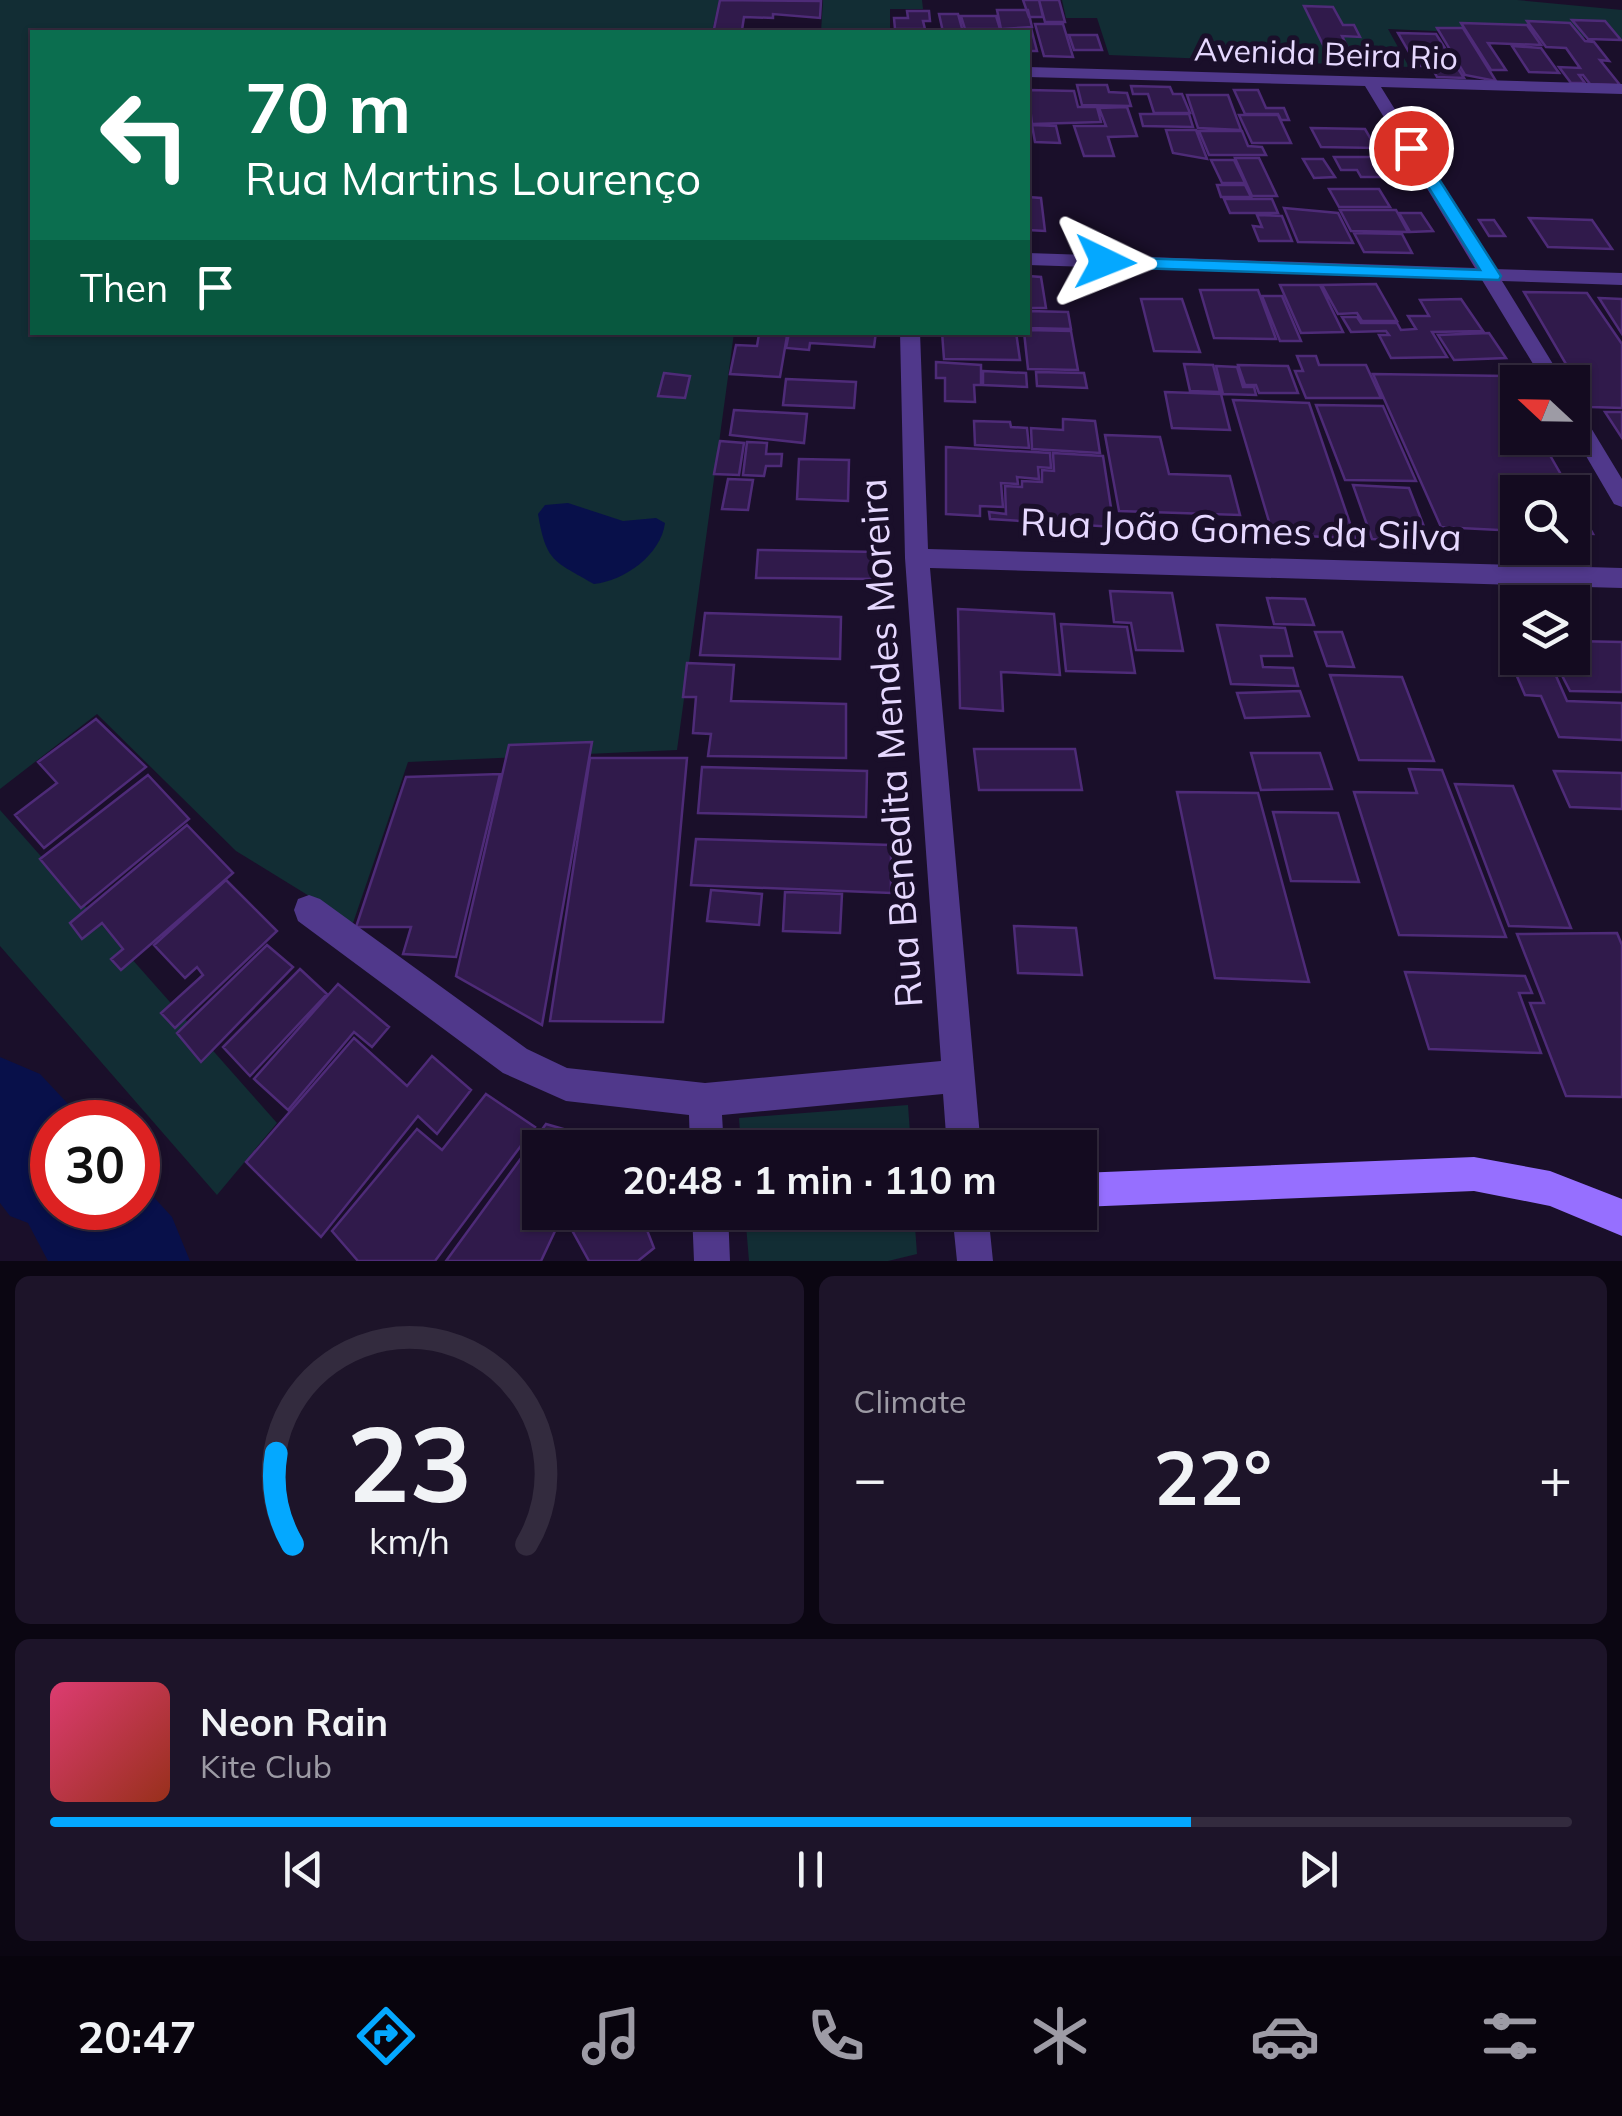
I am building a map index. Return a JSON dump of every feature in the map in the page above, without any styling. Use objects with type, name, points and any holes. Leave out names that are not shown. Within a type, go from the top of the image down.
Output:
[{"type":"street","name":"Avenida Beira Rio","points":[[1030,72],[1622,89]]},
{"type":"street","points":[[1371,83],[1544,365]]},
{"type":"street","points":[[1030,259],[1622,279]]},
{"type":"street","name":"Rua Benedita Mendes Moreira","points":[[910,335],[917,558],[962,1130]]},
{"type":"street","points":[[1590,444],[1622,498]]},
{"type":"street","name":"Rua João Gomes da Silva","points":[[917,558],[1622,578]]},
{"type":"street","points":[[309,910],[515,1061],[566,1084],[705,1100],[958,1076]]},
{"type":"street","points":[[705,1100],[706,1130]]},
{"type":"street","points":[[1097,1189],[1474,1174],[1535,1182],[1601,1206],[1622,1218]]},
{"type":"street","points":[[711,1230],[712,1261]]},
{"type":"street","points":[[972,1230],[975,1261]]},
{"type":"green space","points":[[0,0],[719,0],[712,30],[30,30],[30,335],[734,335],[677,750],[408,762],[353,923],[236,851],[97,714],[0,789]]},
{"type":"green space","points":[[823,0],[922,0],[923,9],[890,9],[890,30],[821,30]]},
{"type":"green space","points":[[1062,0],[1517,0],[1622,10],[1622,39],[1388,29],[1409,67],[1109,55],[1097,18],[1066,18]]},
{"type":"green space","points":[[0,810],[277,1123],[217,1195],[160,1130],[160,1100],[134,1100],[0,946]]},
{"type":"green space","points":[[908,1105],[910,1130],[740,1130],[739,1118]]},
{"type":"green space","points":[[746,1230],[915,1230],[917,1254],[888,1261],[749,1261]]},
{"type":"shaded area","points":[[568,503],[623,521],[656,518],[665,523],[662,535],[649,556],[629,572],[594,584],[561,564],[544,542],[538,514],[545,505]]},
{"type":"building","points":[[720,0],[821,1],[820,18],[773,14],[773,18],[744,17],[742,30],[714,29]]},
{"type":"building","points":[[1023,0],[1039,0],[1043,17],[1029,17]]},
{"type":"building","points":[[1039,0],[1059,0],[1065,22],[1045,22]]},
{"type":"building","points":[[1304,6],[1333,7],[1343,25],[1354,25],[1360,37],[1342,36],[1357,66],[1333,65]]},
{"type":"building","points":[[997,10],[1028,10],[1032,27],[1001,29]]},
{"type":"building","points":[[907,11],[929,11],[930,21],[923,21],[925,29],[895,29],[894,18],[908,18]]},
{"type":"building","points":[[939,14],[958,14],[962,30],[943,30]]},
{"type":"building","points":[[961,16],[996,16],[1000,29],[965,29]]},
{"type":"building","points":[[1572,20],[1605,21],[1621,40],[1588,39]]},
{"type":"building","points":[[1527,21],[1570,23],[1585,41],[1594,42],[1609,61],[1600,60],[1620,85],[1590,84],[1583,75],[1579,75],[1585,83],[1571,83],[1559,67],[1580,68],[1566,48],[1546,47]]},
{"type":"building","points":[[1461,23],[1527,25],[1541,45],[1488,43],[1506,70],[1491,70]]},
{"type":"building","points":[[1035,24],[1063,24],[1073,57],[1044,56]]},
{"type":"building","points":[[1031,28],[1037,51],[1030,51],[1030,30],[997,30]]},
{"type":"building","points":[[1437,28],[1463,28],[1496,81],[1465,75]]},
{"type":"building","points":[[1398,33],[1436,34],[1464,78],[1437,77],[1431,66],[1417,66]]},
{"type":"building","points":[[1069,35],[1097,35],[1102,50],[1074,50]]},
{"type":"building","points":[[1512,46],[1541,48],[1559,73],[1529,72]]},
{"type":"building","points":[[1077,85],[1107,85],[1109,92],[1127,93],[1131,106],[1082,105]]},
{"type":"building","points":[[1131,86],[1170,87],[1173,94],[1182,94],[1190,113],[1154,113],[1148,94],[1133,94]]},
{"type":"building","points":[[1030,90],[1074,91],[1078,107],[1097,107],[1101,122],[1032,124]]},
{"type":"building","points":[[1234,90],[1258,90],[1266,108],[1284,108],[1289,120],[1281,120],[1278,114],[1245,114]]},
{"type":"building","points":[[1187,95],[1228,95],[1241,130],[1198,128]]},
{"type":"building","points":[[1127,107],[1137,136],[1108,137],[1114,156],[1084,156],[1074,126],[1106,126],[1099,108]]},
{"type":"building","points":[[1140,114],[1189,114],[1193,127],[1143,126]]},
{"type":"building","points":[[1239,115],[1278,115],[1291,143],[1252,143]]},
{"type":"building","points":[[1032,125],[1056,126],[1060,143],[1035,142]]},
{"type":"building","points":[[1311,128],[1365,129],[1376,148],[1321,147]]},
{"type":"building","points":[[1166,130],[1196,130],[1207,159],[1173,153]]},
{"type":"building","points":[[1199,131],[1242,131],[1248,146],[1262,147],[1266,155],[1209,155]]},
{"type":"building","points":[[1334,157],[1380,157],[1391,177],[1361,177],[1357,170],[1341,170]]},
{"type":"building","points":[[1235,158],[1259,158],[1277,196],[1252,196]]},
{"type":"building","points":[[1303,159],[1323,159],[1335,177],[1314,178]]},
{"type":"building","points":[[1211,160],[1234,160],[1245,183],[1222,183]]},
{"type":"building","points":[[1217,185],[1245,185],[1251,197],[1221,197]]},
{"type":"building","points":[[1329,189],[1379,189],[1390,207],[1339,207]]},
{"type":"building","points":[[1030,197],[1041,198],[1045,231],[1030,230]]},
{"type":"building","points":[[1224,199],[1272,199],[1278,213],[1230,213]]},
{"type":"building","points":[[1284,208],[1338,213],[1353,243],[1298,242]]},
{"type":"building","points":[[1340,210],[1396,210],[1408,232],[1351,231]]},
{"type":"building","points":[[1399,213],[1421,213],[1433,231],[1410,232]]},
{"type":"building","points":[[1257,215],[1282,216],[1292,241],[1259,241],[1253,226],[1262,227]]},
{"type":"building","points":[[1529,218],[1592,220],[1612,249],[1548,247]]},
{"type":"building","points":[[1479,220],[1494,220],[1505,236],[1489,236]]},
{"type":"building","points":[[1354,233],[1402,234],[1412,253],[1364,252]]},
{"type":"building","points":[[1030,276],[1041,277],[1046,308],[1030,308]]},
{"type":"building","points":[[1376,284],[1397,321],[1362,321],[1357,313],[1338,314],[1322,285]]},
{"type":"building","points":[[1280,285],[1320,285],[1343,332],[1301,333]]},
{"type":"building","points":[[1200,290],[1258,290],[1276,339],[1214,338]]},
{"type":"building","points":[[1524,292],[1587,293],[1622,344],[1622,408],[1591,407],[1590,365],[1567,365]]},
{"type":"building","points":[[1262,296],[1282,296],[1301,341],[1280,341]]},
{"type":"building","points":[[1599,298],[1622,299],[1622,334]]},
{"type":"building","points":[[1141,299],[1182,299],[1200,352],[1154,351]]},
{"type":"building","points":[[1461,299],[1483,331],[1432,332],[1447,357],[1391,358],[1379,335],[1389,335],[1386,331],[1351,332],[1342,317],[1357,317],[1361,323],[1397,323],[1401,330],[1416,329],[1408,316],[1429,316],[1420,300]]},
{"type":"building","points":[[1030,311],[1068,312],[1071,329],[1030,328]]},
{"type":"building","points":[[1030,330],[1071,331],[1078,370],[1028,369],[1024,335],[1030,335]]},
{"type":"building","points":[[1489,333],[1506,358],[1454,360],[1438,335]]},
{"type":"building","points":[[759,335],[787,336],[780,377],[730,374],[736,345],[757,346]]},
{"type":"building","points":[[789,335],[876,335],[874,347],[810,343],[809,350],[786,348]]},
{"type":"building","points":[[942,335],[1016,335],[1020,360],[944,359]]},
{"type":"building","points":[[1297,356],[1316,356],[1319,365],[1366,365],[1381,398],[1306,398],[1295,371],[1303,371]]},
{"type":"building","points":[[936,362],[981,365],[981,385],[974,385],[975,402],[945,401],[945,378],[936,378]]},
{"type":"building","points":[[1184,364],[1213,365],[1220,392],[1190,391]]},
{"type":"building","points":[[1238,365],[1288,366],[1298,393],[1259,393],[1256,385],[1245,385]]},
{"type":"building","points":[[1216,366],[1237,367],[1243,387],[1254,387],[1256,395],[1223,394]]},
{"type":"building","points":[[983,371],[1026,373],[1027,387],[983,385]]},
{"type":"building","points":[[1036,372],[1084,373],[1087,388],[1037,386]]},
{"type":"building","points":[[664,373],[690,376],[685,398],[658,396]]},
{"type":"building","points":[[1373,374],[1500,376],[1500,455],[1550,455],[1561,475],[1500,475],[1500,530],[1441,527]]},
{"type":"building","points":[[786,379],[856,382],[854,408],[783,405]]},
{"type":"building","points":[[1165,392],[1221,394],[1230,430],[1172,428]]},
{"type":"building","points":[[1233,400],[1309,403],[1355,538],[1273,535]]},
{"type":"building","points":[[1316,405],[1383,406],[1416,481],[1345,480]]},
{"type":"building","points":[[734,410],[807,414],[804,443],[730,435]]},
{"type":"building","points":[[1605,412],[1622,412],[1622,438]]},
{"type":"building","points":[[1063,419],[1095,421],[1100,453],[1032,449],[1031,428],[1063,430]]},
{"type":"building","points":[[974,421],[1010,422],[1011,427],[1027,428],[1029,448],[975,445]]},
{"type":"building","points":[[1105,435],[1160,437],[1169,474],[1230,476],[1240,515],[1119,511]]},
{"type":"building","points":[[720,441],[744,443],[739,475],[714,474]]},
{"type":"building","points":[[747,442],[767,443],[766,454],[782,454],[781,466],[766,466],[764,476],[743,475]]},
{"type":"building","points":[[946,447],[1050,453],[1051,468],[1038,467],[1039,479],[1017,477],[1018,484],[1001,483],[1003,507],[980,506],[980,516],[946,514]]},
{"type":"building","points":[[1053,453],[1103,456],[1114,527],[990,519],[989,512],[1006,514],[1005,486],[1022,487],[1022,481],[1042,482],[1042,470],[1054,471]]},
{"type":"building","points":[[799,459],[849,460],[848,501],[797,499]]},
{"type":"building","points":[[728,479],[753,480],[748,510],[722,509]]},
{"type":"building","points":[[1353,485],[1409,488],[1430,542],[1372,539]]},
{"type":"building","points":[[758,550],[878,552],[878,579],[756,578]]},
{"type":"building","points":[[1110,591],[1172,593],[1183,651],[1136,650],[1131,623],[1114,622]]},
{"type":"building","points":[[1267,598],[1305,599],[1314,625],[1274,624]]},
{"type":"building","points":[[958,609],[1054,614],[1060,675],[1001,672],[1003,711],[960,708]]},
{"type":"building","points":[[705,613],[841,617],[840,659],[700,655]]},
{"type":"building","points":[[1061,624],[1127,627],[1135,673],[1066,671]]},
{"type":"building","points":[[1217,625],[1285,628],[1292,656],[1261,656],[1263,667],[1293,668],[1298,686],[1231,684]]},
{"type":"building","points":[[1315,632],[1342,632],[1354,667],[1327,666]]},
{"type":"building","points":[[1590,641],[1622,642],[1622,692],[1570,691],[1562,675],[1590,675]]},
{"type":"building","points":[[687,663],[734,665],[731,701],[846,704],[846,758],[708,756],[711,734],[693,733],[696,697],[683,697]]},
{"type":"building","points":[[1330,675],[1402,677],[1434,761],[1359,760]]},
{"type":"building","points":[[1516,675],[1556,675],[1567,701],[1622,703],[1622,740],[1559,737],[1541,696],[1525,695]]},
{"type":"building","points":[[1300,691],[1309,716],[1245,718],[1237,693]]},
{"type":"building","points":[[96,719],[146,767],[44,848],[15,815],[57,783],[38,762]]},
{"type":"building","points":[[592,742],[542,1025],[456,976],[509,745]]},
{"type":"building","points":[[974,749],[1075,749],[1082,790],[979,790]]},
{"type":"building","points":[[1251,753],[1320,753],[1332,789],[1261,790]]},
{"type":"building","points":[[590,758],[687,758],[663,1022],[550,1021]]},
{"type":"building","points":[[702,767],[867,771],[866,817],[698,813]]},
{"type":"building","points":[[1409,769],[1442,770],[1506,937],[1399,935],[1354,792],[1417,793]]},
{"type":"building","points":[[1554,771],[1622,773],[1622,809],[1570,807]]},
{"type":"building","points":[[500,774],[456,957],[403,954],[411,927],[356,927],[406,777]]},
{"type":"building","points":[[148,775],[189,819],[81,908],[40,859]]},
{"type":"building","points":[[1455,784],[1513,786],[1571,928],[1509,926]]},
{"type":"building","points":[[1177,792],[1258,793],[1309,982],[1215,978]]},
{"type":"building","points":[[1273,812],[1338,813],[1359,882],[1291,881]]},
{"type":"building","points":[[187,825],[233,873],[121,970],[111,959],[123,949],[102,923],[82,939],[70,923]]},
{"type":"building","points":[[696,839],[891,845],[891,893],[691,885]]},
{"type":"building","points":[[226,880],[277,931],[175,1028],[161,1013],[203,975],[197,967],[185,978],[154,945]]},
{"type":"building","points":[[711,890],[762,894],[759,925],[707,921]]},
{"type":"building","points":[[785,892],[842,894],[840,933],[783,931]]},
{"type":"building","points":[[1014,926],[1076,928],[1082,975],[1018,973]]},
{"type":"building","points":[[1617,933],[1622,945],[1622,1097],[1566,1096],[1530,1003],[1544,1003],[1517,934]]},
{"type":"building","points":[[267,945],[293,967],[201,1062],[177,1033]]},
{"type":"building","points":[[300,969],[327,994],[250,1076],[223,1047]]},
{"type":"building","points":[[1405,972],[1525,976],[1532,993],[1519,993],[1541,1053],[1429,1049]]},
{"type":"building","points":[[338,984],[389,1027],[372,1047],[354,1032],[288,1110],[254,1079]]},
{"type":"building","points":[[354,1038],[407,1086],[432,1056],[471,1090],[437,1134],[418,1116],[321,1237],[246,1162]]},
{"type":"building","points":[[486,1094],[535,1127],[522,1130],[522,1144],[435,1261],[358,1261],[332,1231],[417,1129],[442,1150]]},
{"type":"building","points":[[546,1124],[567,1130],[542,1130]]},
{"type":"building","points":[[522,1157],[522,1230],[556,1230],[541,1261],[446,1261]]},
{"type":"building","points":[[572,1230],[647,1230],[654,1248],[638,1261],[589,1261]]},
{"type":"waterway","points":[[0,1114],[30,1149]]},
{"type":"waterway","points":[[101,1230],[128,1261]]},
{"type":"route","points":[[1105,262],[1492,276],[1411,148]]}]
